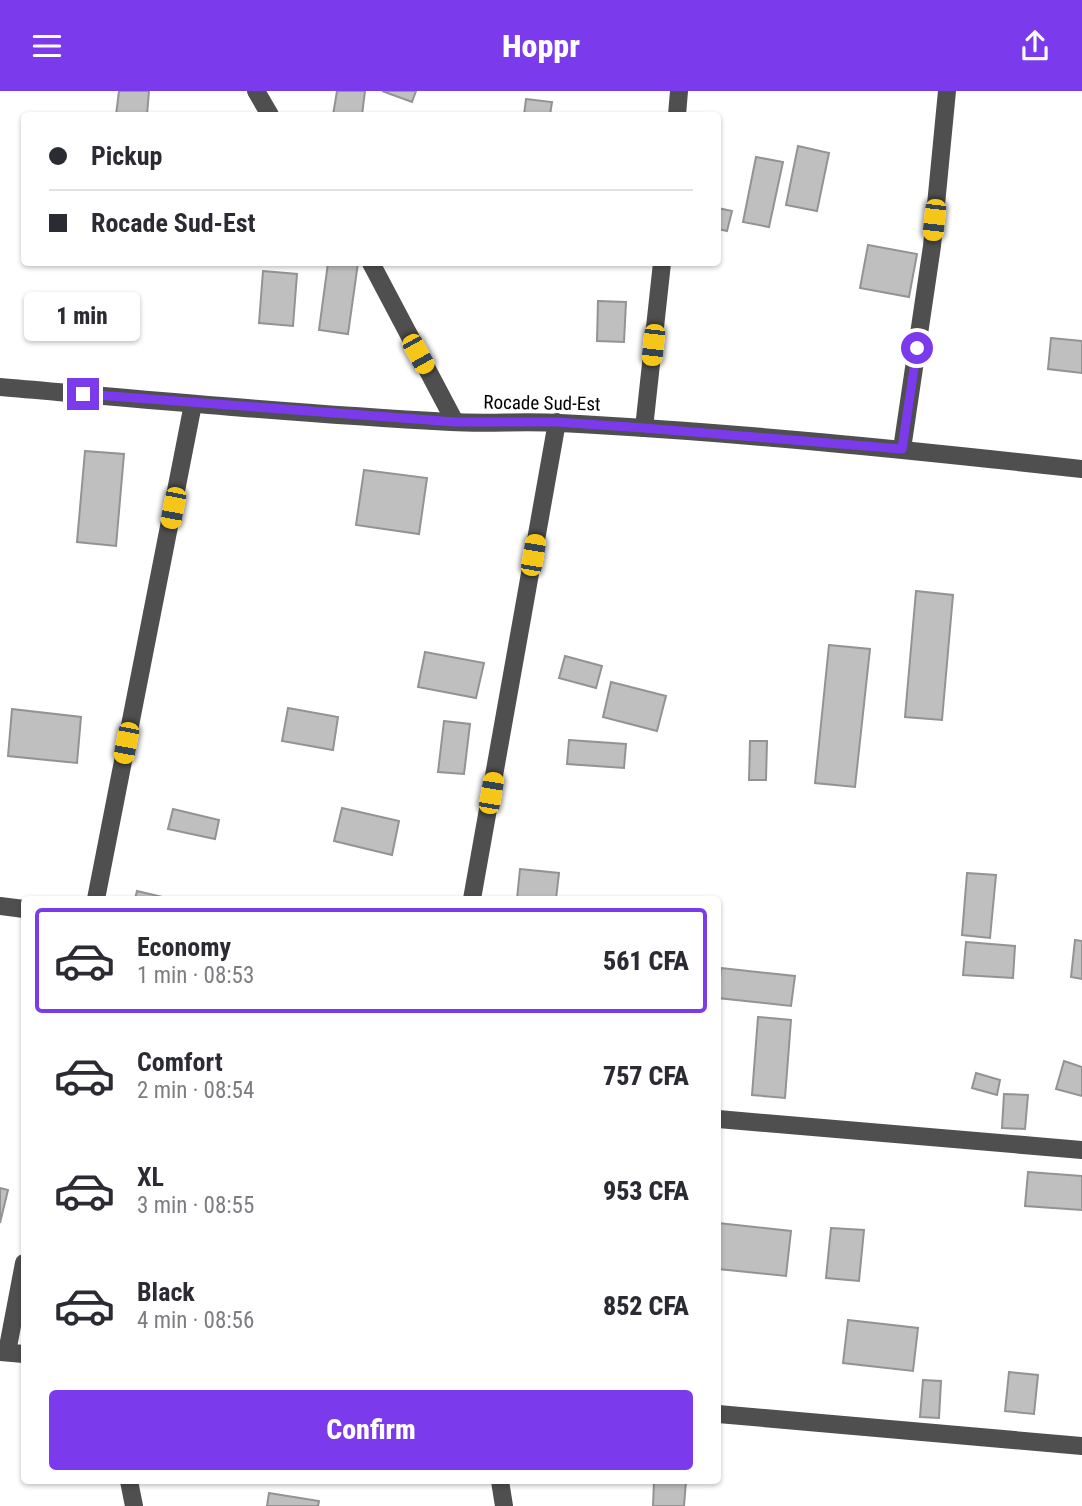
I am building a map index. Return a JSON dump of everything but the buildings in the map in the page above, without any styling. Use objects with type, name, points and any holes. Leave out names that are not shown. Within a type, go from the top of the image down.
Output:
[{"type":"street","points":[[256,91],[268,112]]},
{"type":"street","points":[[677,112],[679,91]]},
{"type":"street","points":[[902,449],[932,246],[947,91]]},
{"type":"street","points":[[373,266],[455,422]]},
{"type":"street","points":[[644,428],[662,266]]},
{"type":"street","name":"Rocade Sud-Est","points":[[0,387],[193,404],[455,422],[557,422],[644,428],[902,449],[1082,469]]},
{"type":"street","points":[[97,896],[193,404]]},
{"type":"street","points":[[473,896],[557,422]]},
{"type":"street","points":[[0,906],[21,909]]},
{"type":"street","points":[[721,1119],[1082,1150]]},
{"type":"street","points":[[11,1353],[21,1284]]},
{"type":"street","points":[[721,1414],[1082,1446]]},
{"type":"street","points":[[130,1484],[134,1506]]},
{"type":"street","points":[[500,1484],[504,1506]]},
{"type":"route","points":[[83,394],[455,422],[557,422],[902,449],[917,348]]}]
